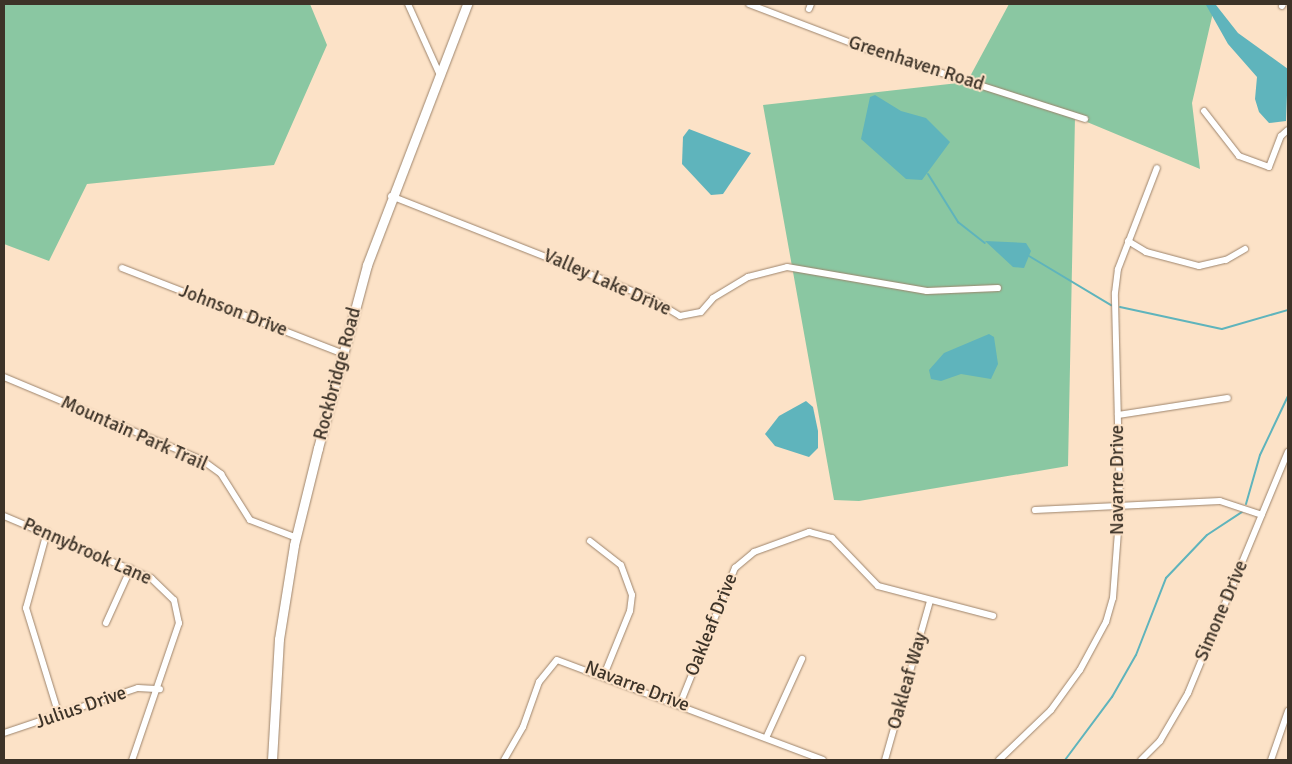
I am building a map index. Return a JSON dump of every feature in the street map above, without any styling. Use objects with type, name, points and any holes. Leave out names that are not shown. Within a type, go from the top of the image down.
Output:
[{"type":"main road","name":"Rockbridge Road","points":[[272,760],[279,639],[297,538],[344,354],[391,196],[467,4]]},
{"type":"street","points":[[408,4],[439,73]]},
{"type":"street","name":"Greenhaven Road","points":[[749,4],[867,49],[1085,119]]},
{"type":"street","points":[[1204,111],[1239,156],[1269,167],[1281,136],[1288,130]]},
{"type":"street","name":"Navarre Drive","points":[[999,760],[1051,710],[1106,622],[1117,572],[1120,504],[1115,293],[1128,241],[1157,168]]},
{"type":"street","name":"Valley Lake Drive","points":[[391,196],[615,283],[680,316],[700,312],[713,298],[748,278],[787,267],[927,291],[998,288]]},
{"type":"street","points":[[1128,241],[1146,252],[1198,266],[1226,260],[1244,248]]},
{"type":"street","name":"Johnson Drive","points":[[122,268],[344,354]]},
{"type":"street","name":"Mountain Park Trail","points":[[4,377],[202,460],[221,474],[250,520],[297,538]]},
{"type":"street","points":[[1118,415],[1228,398]]},
{"type":"street","name":"Simone Drive","points":[[1141,760],[1160,741],[1185,700],[1288,452]]},
{"type":"street","points":[[1036,510],[1120,504],[1220,501],[1262,515]]},
{"type":"street","name":"Pennybrook Lane","points":[[4,516],[131,568],[164,588],[180,615],[160,689],[132,760]]},
{"type":"street","points":[[47,532],[26,608],[59,715]]},
{"type":"street","name":"Oakleaf Drive","points":[[680,704],[731,576],[754,552],[809,532],[825,534],[878,586],[993,616]]},
{"type":"street","points":[[590,541],[621,565],[632,594],[630,611],[604,675]]},
{"type":"street","points":[[106,623],[131,568]]},
{"type":"street","name":"Oakleaf Way","points":[[885,760],[930,601]]},
{"type":"street","points":[[766,738],[802,659]]},
{"type":"street","name":"Navarre Drive","points":[[504,760],[550,663],[565,660],[824,760]]},
{"type":"street","name":"Julius Drive","points":[[4,733],[138,688],[160,689]]},
{"type":"street","points":[[1271,760],[1288,711]]},
{"type":"green space","points":[[4,4],[310,4],[327,45],[274,165],[87,184],[49,261],[4,244]]},
{"type":"green space","points":[[1009,4],[1215,4],[1192,103],[1200,169],[1075,117],[1068,466],[859,501],[834,500],[763,105],[967,82]]},
{"type":"water","points":[[1206,5],[1216,5],[1238,33],[1288,69],[1286,121],[1269,123],[1259,112],[1255,99],[1257,77],[1228,44]]},
{"type":"water","points":[[875,95],[901,111],[926,118],[950,142],[922,180],[906,179],[861,139],[870,97]]},
{"type":"water","points":[[689,129],[751,153],[723,194],[711,195],[682,164],[683,137]]},
{"type":"water","points":[[985,241],[1026,243],[1031,251],[1024,268],[1013,267]]},
{"type":"water","points":[[989,334],[994,337],[998,364],[991,379],[961,374],[941,381],[931,379],[929,370],[944,353]]},
{"type":"water","points":[[806,401],[813,407],[818,431],[818,448],[809,457],[775,446],[765,434],[779,416]]},
{"type":"waterway","points":[[928,174],[958,222],[985,243]]},
{"type":"waterway","points":[[1029,256],[1111,305]]},
{"type":"waterway","points":[[1120,307],[1222,329],[1288,310]]},
{"type":"waterway","points":[[1246,504],[1260,455],[1288,396]]},
{"type":"waterway","points":[[1065,760],[1112,697],[1136,655],[1166,578],[1207,535],[1242,512]]}]
